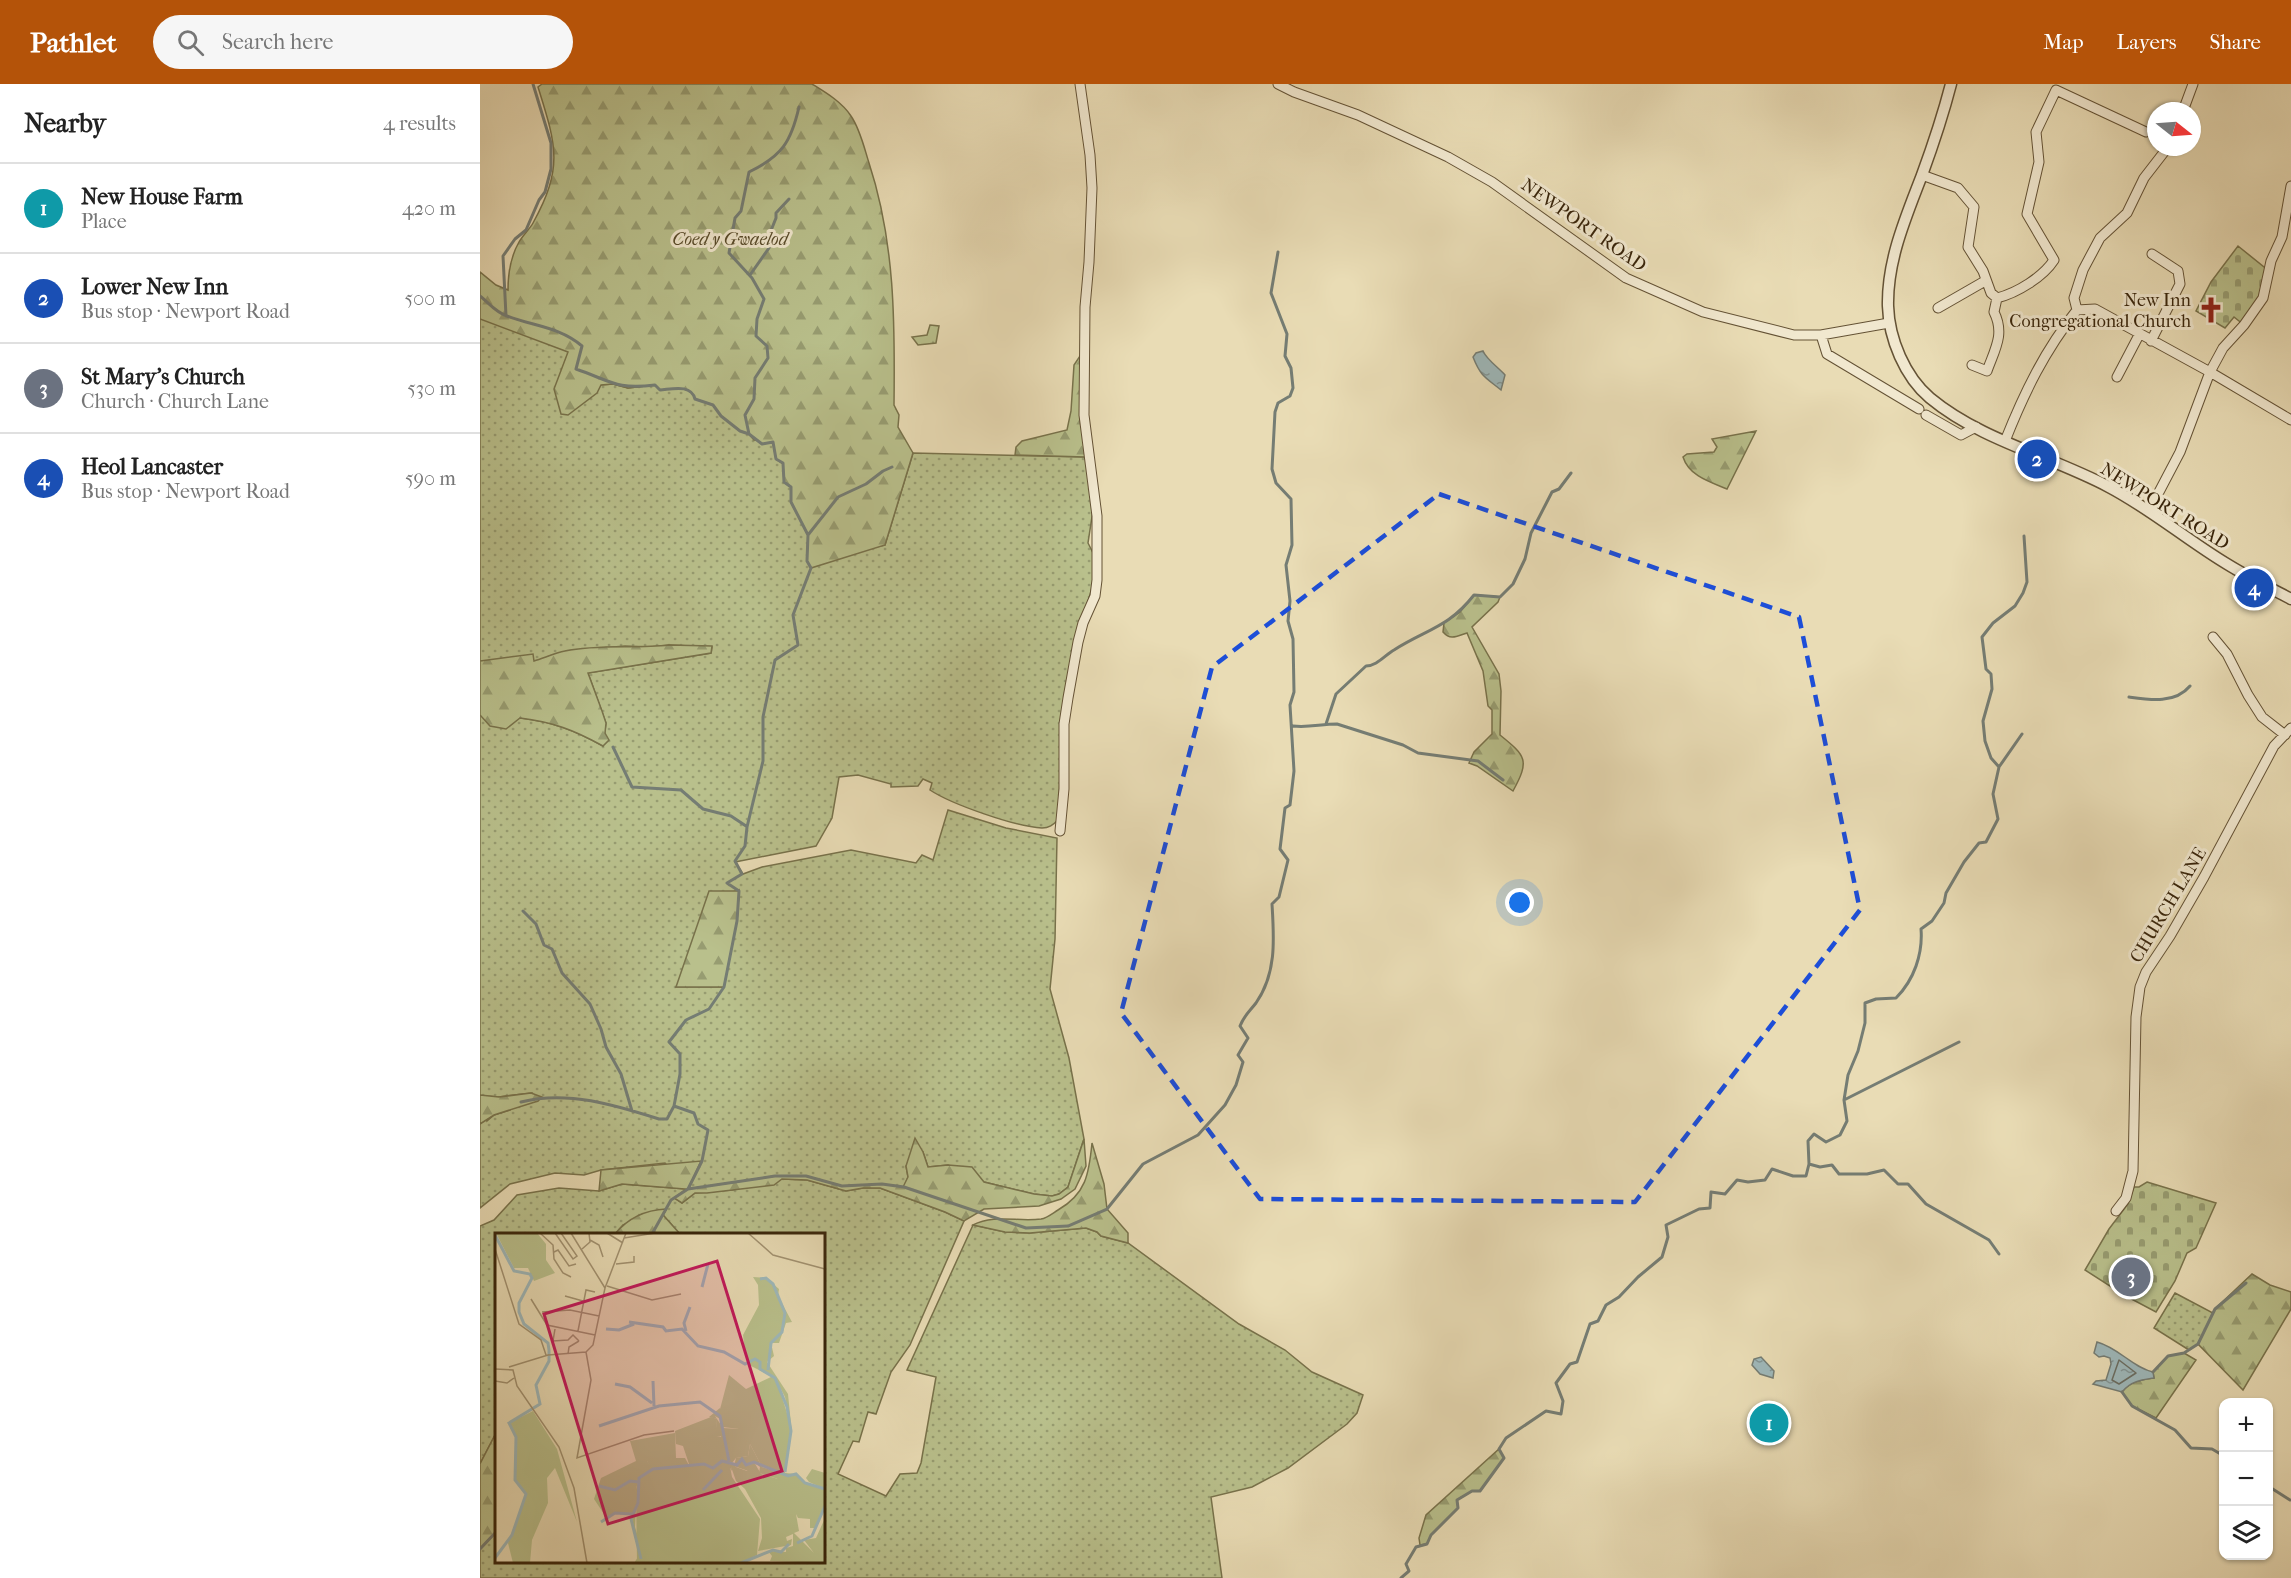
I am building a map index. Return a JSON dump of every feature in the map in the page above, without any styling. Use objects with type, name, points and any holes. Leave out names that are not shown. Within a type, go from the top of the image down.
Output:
[{"type":"street","points":[[1060,831],[1064,789],[1064,724],[1078,642],[1083,622],[1095,596],[1097,580],[1097,516],[1084,415],[1085,307],[1092,188],[1088,137],[1080,84]]},
{"type":"street","name":"NEWPORT ROAD","points":[[1278,84],[1358,115],[1457,162],[1517,199],[1626,278],[1703,312],[1794,335],[1821,336],[1889,323],[1900,356],[1911,377],[1929,398],[1976,427],[2109,486],[2227,564],[2291,599]]},
{"type":"street","points":[[1889,323],[1888,290],[1893,261],[1906,215],[1944,114],[1951,84]]},
{"type":"street","points":[[2186,102],[2193,84]]},
{"type":"street","points":[[1997,298],[2007,296],[2047,270],[2054,260],[2027,214],[2039,162],[2036,132],[2056,90],[2146,132]]},
{"type":"street","points":[[2077,310],[2074,298],[2083,270],[2100,238],[2127,213],[2144,178],[2161,156]]},
{"type":"street","points":[[1922,175],[1958,188],[1974,207],[1968,247],[1983,272],[1991,293],[1997,298]]},
{"type":"street","points":[[2149,511],[2180,452],[2210,372],[2223,348],[2244,325],[2263,298],[2271,261],[2284,228],[2291,186]]},
{"type":"street","points":[[2151,340],[2180,284],[2178,271],[2152,254]]},
{"type":"street","points":[[1938,308],[1985,281]]},
{"type":"street","points":[[1972,365],[1987,370],[1999,336],[1999,323],[1994,312],[1997,298]]},
{"type":"street","points":[[2005,441],[2030,381],[2055,337],[2077,310],[2095,309],[2210,372],[2291,420]]},
{"type":"street","points":[[2117,377],[2139,334]]},
{"type":"street","points":[[1821,336],[1827,354],[1962,435],[1976,427]]},
{"type":"street","name":"CHURCH LANE","points":[[2116,1211],[2126,1198],[2133,1171],[2136,1017],[2140,987],[2146,972],[2204,877],[2274,746],[2288,732],[2262,717],[2227,654],[2213,637]]},
{"type":"highlighted area","points":[[1439,494],[1799,617],[1860,910],[1635,1202],[1260,1199],[1121,1013],[1212,667]]},
{"type":"green space","name":"Coed y Gwaelod","points":[[542,84],[812,84],[847,111],[862,138],[884,223],[892,283],[894,405],[899,415],[898,427],[913,453],[885,545],[811,568],[807,561],[808,535],[791,502],[791,487],[784,482],[783,464],[776,459],[773,442],[762,444],[721,416],[713,405],[695,399],[690,391],[681,388],[660,390],[655,385],[628,388],[613,384],[601,385],[597,393],[568,415],[561,414],[554,389],[568,352],[480,319],[480,272],[496,285],[508,290],[509,271],[514,253],[543,203],[553,171],[553,141],[538,87]]},
{"type":"green space","points":[[2238,246],[2269,271],[2263,298],[2244,325],[2234,317],[2225,328],[2196,311],[2211,282]]},
{"type":"green space","points":[[480,296],[570,335],[600,385],[613,384],[628,388],[655,385],[661,390],[686,389],[693,394],[695,399],[713,405],[721,416],[740,431],[749,434],[754,440],[773,442],[776,459],[783,463],[784,482],[791,487],[791,502],[808,535],[807,561],[885,545],[913,453],[1086,457],[1093,510],[1088,543],[1093,553],[1094,581],[1087,605],[1061,758],[1058,820],[1051,826],[1042,828],[1001,819],[940,796],[930,790],[932,783],[923,779],[918,786],[891,787],[891,784],[858,775],[839,777],[832,818],[816,846],[735,862],[743,874],[762,867],[851,850],[916,863],[922,855],[933,860],[948,810],[1006,828],[1057,838],[1055,939],[1050,989],[1069,1058],[1084,1139],[1068,1187],[1052,1196],[984,1182],[948,1165],[928,1167],[923,1152],[906,1166],[908,1177],[904,1187],[882,1184],[842,1186],[806,1176],[775,1176],[688,1189],[675,1198],[682,1203],[695,1193],[732,1190],[782,1179],[807,1180],[846,1191],[880,1188],[964,1221],[910,1345],[891,1372],[876,1414],[868,1412],[859,1442],[853,1441],[838,1474],[886,1496],[900,1474],[917,1473],[921,1463],[936,1377],[907,1370],[973,1225],[1005,1232],[1030,1233],[1086,1228],[1101,1236],[1128,1243],[1239,1324],[1285,1350],[1312,1372],[1363,1395],[1357,1413],[1347,1424],[1288,1468],[1252,1487],[1211,1497],[1222,1578],[480,1578],[480,1549],[495,1533],[495,1563],[825,1563],[825,1233],[679,1233],[663,1215],[666,1210],[623,1225],[616,1233],[495,1233],[495,1435],[480,1464],[480,1226],[494,1220],[517,1195],[559,1188],[599,1191],[622,1184],[687,1189],[665,1163],[601,1170],[584,1175],[555,1173],[510,1184],[480,1208]],"holes":[[[625,646],[712,647],[711,653],[588,673],[606,723],[603,746],[563,727],[521,718],[566,651]],[[739,891],[737,921],[724,987],[676,987]],[[531,1093],[510,1110],[494,1115],[487,1121],[485,1096],[499,1097]]]},
{"type":"green space","points":[[930,325],[939,326],[936,343],[918,345],[912,337],[927,335]]},
{"type":"green space","points":[[1080,356],[1086,457],[1015,455],[1016,447],[1022,441],[1067,430],[1071,411],[1074,365]]},
{"type":"green space","points":[[1756,431],[1727,489],[1695,474],[1683,457],[1687,454],[1714,452],[1717,447],[1712,439]]},
{"type":"green space","points":[[1474,595],[1500,597],[1498,602],[1472,627],[1499,674],[1500,735],[1515,748],[1523,759],[1522,772],[1513,791],[1469,763],[1474,752],[1492,734],[1492,710],[1488,706],[1483,671],[1467,633],[1451,637],[1443,632],[1444,623],[1460,612]]},
{"type":"green space","points":[[669,645],[712,646],[711,653],[588,673],[606,723],[605,733],[609,740],[603,746],[553,724],[520,718],[506,729],[490,726],[480,715],[480,661],[533,654],[534,661],[578,649]]},
{"type":"green space","points":[[709,891],[739,891],[737,921],[724,987],[676,987]]},
{"type":"green space","points":[[531,1093],[542,1097],[538,1101],[494,1115],[480,1124],[480,1095],[499,1097]]},
{"type":"green space","points":[[915,1138],[928,1167],[948,1165],[972,1167],[984,1182],[1034,1194],[1052,1196],[1068,1187],[1084,1139],[1086,1166],[1075,1189],[1061,1199],[1039,1206],[984,1209],[964,1221],[880,1188],[846,1191],[807,1180],[782,1179],[774,1185],[695,1193],[682,1203],[674,1198],[686,1189],[622,1184],[599,1191],[601,1170],[701,1161],[688,1189],[775,1176],[806,1176],[842,1186],[882,1184],[903,1187],[908,1177],[906,1166]]},
{"type":"green space","points":[[1092,1143],[1104,1184],[1107,1209],[1128,1233],[1128,1243],[1101,1236],[1086,1228],[1030,1233],[1005,1232],[973,1225],[998,1219],[1041,1219],[1067,1204],[1075,1197],[1084,1182]]},
{"type":"green space","points":[[2147,1182],[2216,1203],[2196,1248],[2187,1253],[2175,1281],[2156,1312],[2085,1270],[2109,1229],[2128,1204],[2134,1187]]},
{"type":"green space","points":[[666,1209],[663,1215],[679,1233],[616,1233],[626,1223],[651,1211]]},
{"type":"green space","points":[[2252,1274],[2270,1285],[2291,1292],[2291,1309],[2243,1390],[2198,1344],[2215,1309]]},
{"type":"green space","points":[[2175,1293],[2213,1313],[2198,1344],[2189,1350],[2154,1328]]},
{"type":"green space","points":[[2184,1353],[2196,1360],[2156,1418],[2132,1406],[2122,1392],[2125,1388],[2136,1382],[2154,1378],[2153,1372],[2168,1356]]},
{"type":"green space","points":[[495,1435],[495,1533],[480,1549],[480,1464]]},
{"type":"green space","points":[[1499,1449],[1504,1458],[1480,1491],[1472,1491],[1457,1500],[1458,1508],[1431,1535],[1427,1544],[1420,1545],[1419,1538],[1426,1515]]},
{"type":"water","points":[[1483,351],[1505,375],[1501,390],[1484,376],[1476,364],[1473,357],[1476,353]]},
{"type":"water","points":[[2097,1342],[2145,1370],[2153,1372],[2154,1378],[2133,1383],[2122,1392],[2093,1384],[2096,1381],[2106,1380],[2111,1364],[2110,1358],[2099,1357],[2094,1353]]},
{"type":"water","points":[[1761,1357],[1774,1371],[1773,1378],[1760,1374],[1752,1365],[1754,1359]]},
{"type":"waterway","points":[[506,316],[503,256],[515,239],[526,230],[545,192],[551,169],[551,143],[533,84]]},
{"type":"waterway","points":[[749,434],[745,415],[754,399],[755,378],[768,358],[767,346],[756,336],[757,319],[764,299],[752,278],[729,253],[735,218],[741,211],[749,172],[770,160],[783,147],[792,130],[799,107]]},
{"type":"waterway","points":[[750,275],[769,248],[768,238],[776,213],[789,199]]},
{"type":"waterway","points":[[688,1189],[775,1176],[806,1176],[842,1186],[882,1184],[904,1187],[1026,1228],[1068,1226],[1107,1209],[1143,1164],[1198,1135],[1225,1105],[1236,1085],[1243,1062],[1238,1055],[1248,1038],[1240,1026],[1263,992],[1271,967],[1273,955],[1272,904],[1279,897],[1288,860],[1280,849],[1285,808],[1290,805],[1294,771],[1290,705],[1294,692],[1293,639],[1288,621],[1290,601],[1286,565],[1292,545],[1291,499],[1276,483],[1272,469],[1275,412],[1278,403],[1290,396],[1293,388],[1291,368],[1285,356],[1287,334],[1271,293],[1278,252]]},
{"type":"waterway","points":[[480,296],[503,314],[565,335],[582,346],[576,369],[622,385],[655,385],[660,390],[686,389],[693,394],[695,399],[713,405],[721,416],[740,431],[749,434],[762,444],[773,442],[776,459],[783,463],[784,482],[791,487],[791,502],[808,535],[807,561],[811,568],[793,615],[798,645],[775,660],[763,717],[763,761],[747,827],[745,846],[735,861],[742,874],[727,883],[739,891],[737,921],[724,987],[709,1009],[686,1020],[669,1042],[680,1054],[680,1074],[674,1106],[694,1113],[698,1124],[708,1130],[702,1161],[688,1189],[671,1200],[653,1233]]},
{"type":"waterway","points":[[808,535],[838,497],[866,484],[892,467]]},
{"type":"waterway","points":[[1326,724],[1336,694],[1366,666],[1370,666],[1446,621],[1474,595],[1500,597],[1513,584],[1525,559],[1531,533],[1552,492],[1559,489],[1571,473]]},
{"type":"waterway","points":[[1999,767],[1991,758],[1985,741],[1983,721],[1992,689],[1991,674],[1986,669],[1982,637],[1993,623],[2015,606],[2023,593],[2027,582],[2024,536]]},
{"type":"waterway","points":[[2129,697],[2154,700],[2170,698],[2184,692],[2190,686]]},
{"type":"waterway","points":[[1293,726],[1337,724],[1403,745],[1418,753],[1478,761],[1503,780]]},
{"type":"waterway","points":[[1401,1578],[1409,1571],[1406,1564],[1416,1547],[1427,1544],[1431,1535],[1458,1508],[1457,1500],[1472,1491],[1480,1491],[1504,1458],[1499,1449],[1506,1438],[1546,1411],[1561,1414],[1563,1401],[1556,1383],[1570,1364],[1577,1362],[1590,1324],[1598,1321],[1606,1305],[1619,1297],[1662,1257],[1668,1237],[1666,1225],[1699,1209],[1710,1208],[1711,1192],[1725,1194],[1737,1180],[1748,1182],[1765,1180],[1772,1169],[1793,1176],[1806,1176],[1809,1164],[1808,1141],[1814,1134],[1826,1142],[1840,1135],[1847,1121],[1844,1100],[1848,1075],[1858,1051],[1865,1023],[1865,1003],[1876,999],[1896,998],[1908,983],[1919,957],[1921,929],[1932,921],[1944,903],[1946,893],[1964,862],[1979,843],[1986,842],[1998,819],[1993,794],[1999,767],[2022,734]]},
{"type":"waterway","points":[[613,747],[632,787],[681,790],[703,809],[731,816],[746,826]]},
{"type":"waterway","points":[[523,911],[536,924],[544,945],[552,949],[562,973],[590,1004],[606,1047],[621,1074],[632,1111]]},
{"type":"waterway","points":[[1844,1100],[1959,1042]]},
{"type":"waterway","points":[[521,1102],[573,1098],[608,1104],[659,1119],[667,1119],[674,1106]]},
{"type":"waterway","points":[[1809,1164],[1820,1167],[1832,1165],[1839,1174],[1867,1174],[1884,1170],[1898,1184],[1908,1184],[1926,1204],[1989,1240],[1999,1254]]},
{"type":"waterway","points":[[2153,1372],[2168,1356],[2184,1353],[2198,1344],[2215,1309],[2246,1283]]},
{"type":"waterway","points":[[2122,1392],[2132,1406],[2175,1430],[2191,1448],[2212,1449],[2219,1453]]},
{"type":"waterway","points":[[2273,1489],[2290,1500]]},
{"type":"waterway","points":[[480,1549],[495,1533]]},
{"type":"place","name":"New Inn Congregational Church","points":[[2211,310]]},
{"type":"place","name":"Lower New Inn","points":[[2037,459]]},
{"type":"place","name":"Heol Lancaster","points":[[2254,588]]},
{"type":"place","name":"St Mary's Church","points":[[2131,1277]]},
{"type":"place","name":"New House Farm","points":[[1769,1423]]}]
